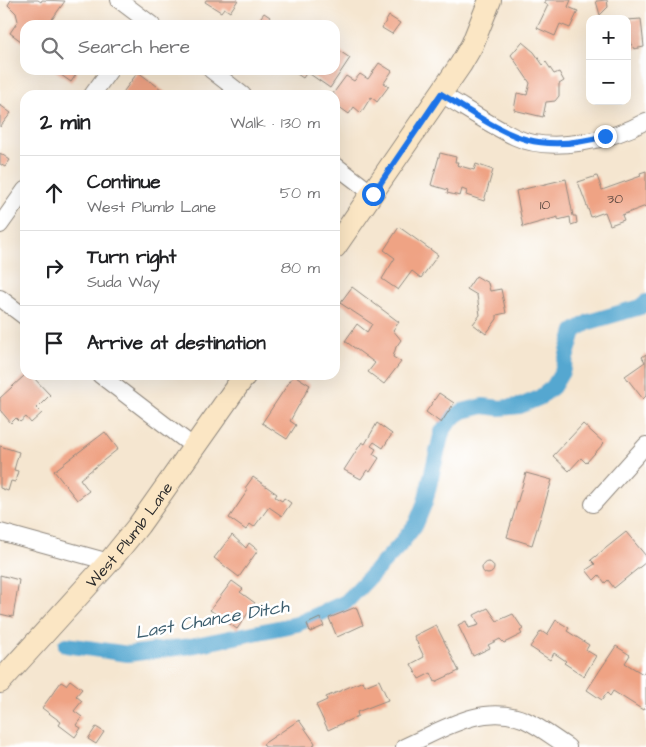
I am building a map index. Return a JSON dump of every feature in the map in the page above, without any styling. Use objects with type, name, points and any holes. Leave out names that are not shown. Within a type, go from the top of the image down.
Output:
[{"type":"main road","points":[[340,240],[441,94],[472,45],[490,0]]},
{"type":"main road","name":"West Plumb Lane","points":[[0,682],[109,562],[241,380]]},
{"type":"street","points":[[119,0],[142,20]]},
{"type":"street","points":[[96,90],[106,75]]},
{"type":"street","points":[[217,75],[237,90]]},
{"type":"street","points":[[441,94],[516,138],[538,143],[561,145],[586,141],[646,121]]},
{"type":"street","points":[[340,169],[373,194]]},
{"type":"street","points":[[0,225],[20,197]]},
{"type":"street","points":[[0,298],[20,313]]},
{"type":"street","points":[[107,380],[194,447]]},
{"type":"street","points":[[593,504],[646,445]]},
{"type":"street","points":[[0,532],[109,562]]},
{"type":"street","points":[[404,747],[466,719],[492,713],[510,715],[526,721],[568,747]]},
{"type":"building","points":[[11,0],[65,1],[52,20],[20,20],[20,40],[10,33],[18,21],[16,13],[8,5]]},
{"type":"building","points":[[206,0],[238,0],[230,12],[224,8],[221,12],[205,2]]},
{"type":"building","points":[[546,0],[571,0],[568,7],[578,11],[570,28],[560,24],[555,36],[537,28],[548,5],[544,3]]},
{"type":"building","points":[[607,0],[608,7],[600,15],[596,1]]},
{"type":"building","points":[[264,13],[270,17],[268,20],[259,20]]},
{"type":"building","points":[[389,16],[400,23],[392,34],[382,28]]},
{"type":"building","points":[[641,19],[644,47],[634,49],[631,44],[631,20]]},
{"type":"building","points":[[522,42],[534,52],[543,65],[546,62],[554,74],[559,72],[564,81],[559,84],[559,96],[555,101],[546,102],[543,117],[514,110],[517,93],[527,95],[530,83],[511,55]]},
{"type":"building","points":[[340,51],[350,58],[340,73]]},
{"type":"building","points":[[379,63],[392,71],[384,83],[389,86],[377,102],[371,97],[361,113],[354,107],[349,114],[340,108],[340,90],[336,90],[346,76],[354,81],[360,74],[368,79]]},
{"type":"building","points":[[61,75],[76,75],[71,82]]},
{"type":"building","points":[[136,75],[142,75],[162,90],[125,90]]},
{"type":"building","points":[[311,75],[339,75],[330,88]]},
{"type":"building","points":[[0,105],[11,113],[0,127]]},
{"type":"building","points":[[0,153],[10,160],[5,167],[0,164]]},
{"type":"building","points":[[440,153],[456,157],[455,162],[458,162],[457,165],[474,170],[476,164],[493,170],[484,201],[466,195],[467,191],[462,189],[460,196],[447,193],[448,190],[431,185]]},
{"type":"building","points":[[646,171],[646,206],[622,215],[624,220],[610,225],[605,212],[591,217],[578,182],[597,176],[602,190],[641,176],[640,173]]},
{"type":"building","points":[[566,179],[573,216],[576,216],[577,223],[571,225],[570,217],[558,220],[558,217],[523,227],[516,191]]},
{"type":"building","points":[[399,227],[438,255],[421,278],[412,271],[398,290],[382,279],[395,258],[384,250]]},
{"type":"building","points":[[476,276],[488,283],[490,291],[501,289],[506,313],[497,315],[497,319],[486,334],[473,324],[480,315],[477,295],[467,289]]},
{"type":"building","points":[[352,287],[399,322],[393,330],[401,340],[396,347],[393,357],[401,362],[384,384],[368,372],[375,363],[345,341],[357,324],[367,332],[372,324],[340,303]]},
{"type":"building","points":[[646,354],[646,396],[643,399],[625,376],[645,362],[642,357]]},
{"type":"building","points":[[20,380],[36,380],[50,395],[37,408],[42,413],[31,423],[26,417],[20,422],[16,418],[11,423],[0,410],[0,398]]},
{"type":"building","points":[[291,380],[302,380],[310,385],[290,421],[296,425],[287,439],[262,423]]},
{"type":"building","points":[[439,393],[454,403],[441,423],[426,412]]},
{"type":"building","points":[[377,423],[392,434],[383,448],[374,442],[371,446],[376,449],[373,454],[379,458],[370,472],[367,470],[361,479],[344,470],[362,442],[365,444]]},
{"type":"building","points":[[583,424],[604,443],[586,463],[581,458],[569,471],[553,456]]},
{"type":"building","points":[[105,432],[118,449],[80,479],[89,491],[77,500],[54,471]]},
{"type":"building","points":[[0,446],[19,452],[14,470],[18,471],[15,482],[11,481],[8,491],[0,488]]},
{"type":"building","points":[[526,473],[552,480],[532,545],[507,537]]},
{"type":"building","points":[[253,477],[277,494],[275,497],[282,501],[284,498],[291,503],[282,516],[269,507],[254,527],[250,524],[246,530],[229,518],[248,490],[245,488]]},
{"type":"building","points":[[626,532],[646,556],[646,562],[614,588],[608,580],[605,583],[599,575],[594,580],[586,570],[595,564],[591,560]]},
{"type":"building","points":[[232,535],[246,548],[249,543],[258,550],[239,577],[214,558]]},
{"type":"building","points":[[486,562],[490,562],[494,568],[490,574],[486,574],[482,570],[482,566]]},
{"type":"building","points":[[0,575],[19,580],[13,617],[0,614]]},
{"type":"building","points":[[232,581],[243,589],[240,592],[255,603],[237,629],[210,610]]},
{"type":"building","points":[[356,607],[363,625],[337,637],[329,618]]},
{"type":"building","points":[[488,608],[497,621],[513,614],[523,629],[520,631],[522,634],[504,643],[500,639],[488,645],[490,648],[473,656],[458,625],[466,621],[469,628],[479,625],[474,615]]},
{"type":"building","points":[[320,618],[324,626],[310,632],[307,624]]},
{"type":"building","points":[[556,620],[569,628],[567,631],[589,645],[586,650],[596,656],[584,676],[564,663],[566,661],[554,653],[550,660],[530,647],[541,631],[547,635]]},
{"type":"building","points":[[436,625],[459,671],[435,682],[431,673],[419,679],[411,664],[424,657],[414,636]]},
{"type":"building","points":[[616,646],[630,655],[625,663],[643,674],[646,669],[646,705],[643,710],[613,691],[610,696],[607,693],[602,700],[587,690]]},
{"type":"building","points":[[70,680],[82,689],[76,696],[82,701],[74,711],[82,717],[76,725],[81,728],[75,737],[59,725],[61,722],[42,708],[61,682],[66,685]]},
{"type":"building","points":[[379,680],[388,700],[357,712],[358,716],[328,730],[316,705],[327,700],[326,697],[363,681],[365,686]]},
{"type":"building","points":[[299,720],[315,743],[313,747],[265,747],[263,744]]},
{"type":"building","points":[[96,727],[104,732],[96,744],[88,739]]},
{"type":"waterway","name":"Last Chance Ditch","points":[[66,645],[128,654],[191,646],[297,624],[346,602],[399,546],[416,524],[425,502],[442,432],[451,419],[463,411],[483,406],[500,408],[520,406],[539,398],[553,387],[562,372],[574,331],[589,322],[640,307],[646,302]]},
{"type":"route","points":[[373,194],[441,94],[516,138],[538,143],[561,145],[605,136]]}]
